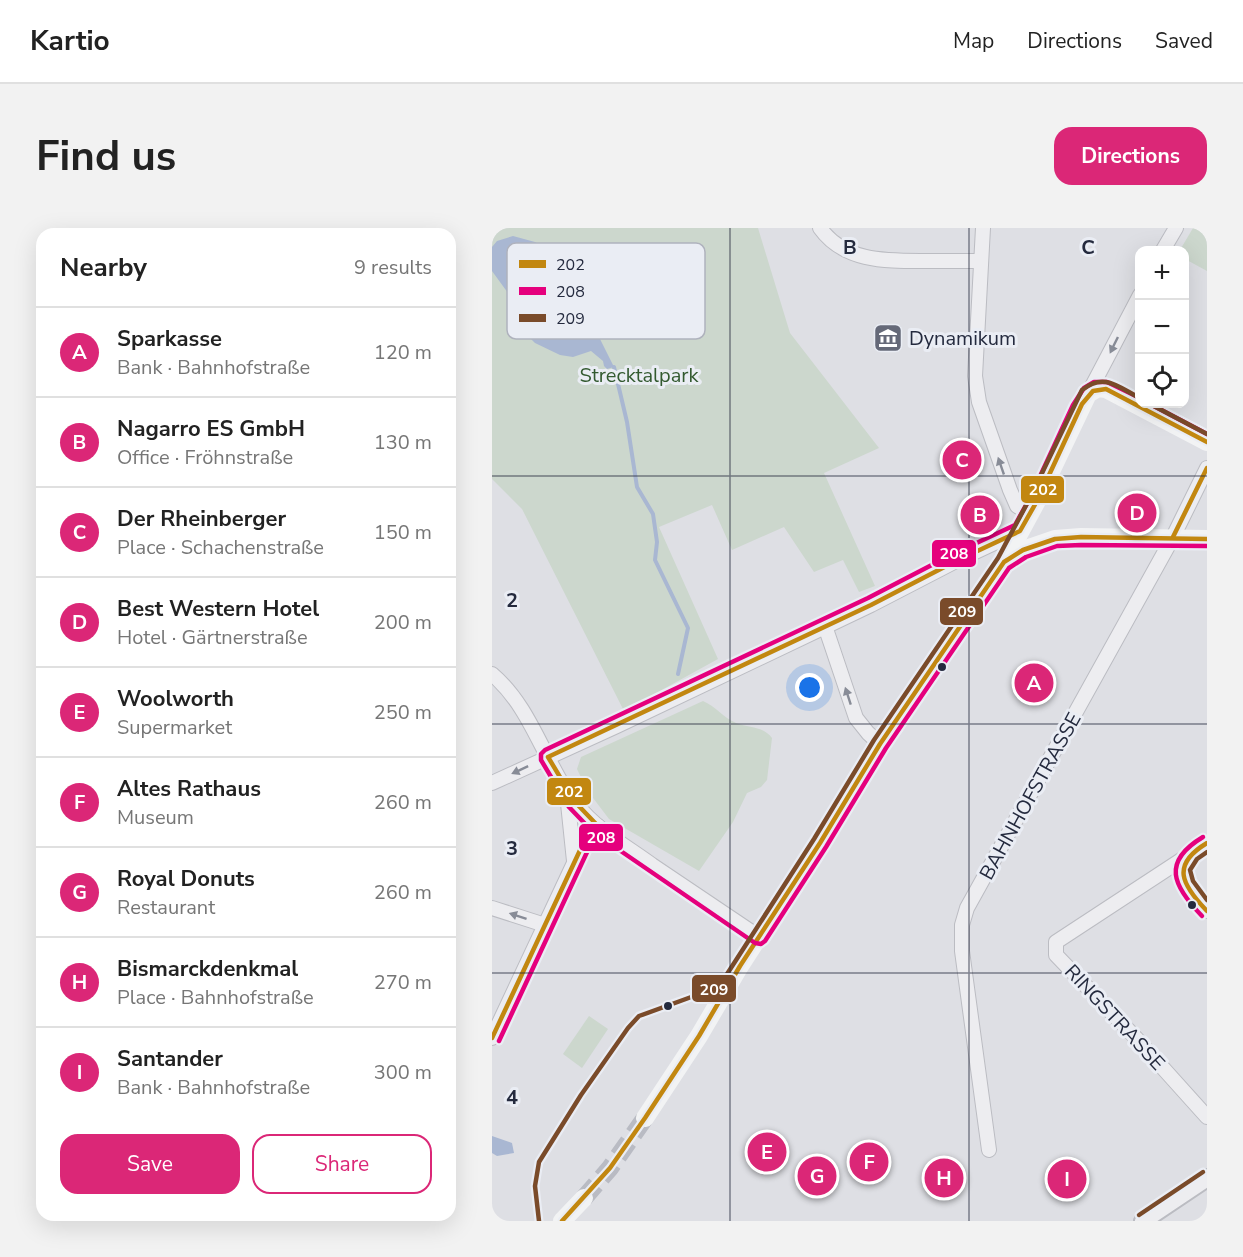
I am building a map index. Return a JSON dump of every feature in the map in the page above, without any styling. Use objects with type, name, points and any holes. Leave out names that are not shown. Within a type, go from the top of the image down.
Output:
[{"type":"main road","points":[[645,1118],[699,1036],[880,744],[1004,562],[1034,508],[1088,394],[1098,388],[1106,389],[1207,442]]},
{"type":"main road","points":[[1034,508],[1038,525],[1055,540]]},
{"type":"main road","points":[[1004,562],[1023,550],[1055,540],[1081,537],[1207,539]]},
{"type":"main road","points":[[561,1221],[584,1198]]},
{"type":"street","points":[[820,228],[824,234],[843,248],[868,258],[888,261],[981,261]]},
{"type":"street","points":[[983,228],[975,363],[976,390],[1017,506],[1034,508]]},
{"type":"street","points":[[1166,246],[1176,228]]},
{"type":"street","points":[[1088,394],[1137,300]]},
{"type":"street","name":"BAHNHOFSTRASSE","points":[[988,1150],[962,951],[963,920],[1173,537],[1207,468]]},
{"type":"street","points":[[492,783],[871,605],[1020,531]]},
{"type":"street","points":[[825,626],[855,718],[880,744]]},
{"type":"street","points":[[492,674],[514,697],[567,792],[583,812],[598,826],[759,937]]},
{"type":"street","points":[[567,792],[574,865]]},
{"type":"street","points":[[492,1038],[582,846],[598,826]]},
{"type":"street","name":"RINGSTRASSE","points":[[1207,843],[1056,942],[1055,949],[1056,955],[1207,1116]]},
{"type":"street","points":[[1190,855],[1185,864],[1183,879],[1192,895],[1207,911]]},
{"type":"street","points":[[492,908],[545,925]]},
{"type":"street","points":[[1143,1221],[1164,1215],[1207,1178]]},
{"type":"green space","name":"Strecktalpark","points":[[492,228],[758,228],[790,333],[879,448],[824,473],[875,586],[859,592],[843,560],[814,572],[784,527],[732,550],[712,505],[659,527],[718,659],[623,709],[522,509],[492,479]]},
{"type":"green space","points":[[1193,228],[1207,228],[1207,271],[1189,261],[1189,246],[1182,246]]},
{"type":"green space","points":[[703,701],[732,721],[760,729],[772,738],[767,780],[761,787],[747,793],[733,822],[699,871],[609,819],[587,790],[577,769],[581,757]]},
{"type":"green space","points":[[589,1016],[608,1029],[582,1068],[563,1054]]},
{"type":"water","points":[[513,236],[537,243],[507,243],[507,292],[492,271],[492,247],[497,241]]},
{"type":"water","points":[[531,339],[600,339],[614,367],[607,369],[603,361],[591,351],[573,357],[560,355]]},
{"type":"water","points":[[492,1136],[512,1143],[514,1153],[497,1156],[492,1153]]},
{"type":"waterway","points":[[614,367],[627,422],[637,487],[653,514],[657,542],[655,560],[688,628],[678,674]]},
{"type":"tunnel","points":[[584,1198],[610,1168],[645,1118]]},
{"type":"transit line","name":"208","points":[[1135,396],[1107,382],[1094,382],[1084,388],[1073,405],[1015,525],[868,598],[545,750],[541,754],[541,760],[569,807],[593,832],[755,943],[761,944],[826,847],[886,748],[1009,568],[1026,557],[1057,546],[1207,546]]},
{"type":"transit line","name":"209","points":[[539,1221],[535,1186],[539,1162],[581,1095],[639,1016],[720,985],[814,839],[874,740],[998,558],[1082,390],[1097,382],[1104,382],[1111,383],[1135,395]]},
{"type":"transit line","name":"202","points":[[492,1038],[582,846],[598,826],[575,802],[548,757],[871,605],[1020,531],[1037,501],[1082,404],[1093,391],[1106,389],[1207,442]]},
{"type":"transit line","name":"208","points":[[1158,408],[1207,434]]},
{"type":"transit line","name":"209","points":[[1158,408],[1207,434]]},
{"type":"transit line","name":"202","points":[[1173,537],[1207,468]]},
{"type":"transit line","name":"202","points":[[562,1221],[610,1168],[645,1118],[699,1036],[740,966],[820,843],[880,744],[1004,562],[1023,550],[1055,539],[1081,537],[1207,539]]},
{"type":"transit line","name":"208","points":[[499,1041],[588,850],[604,831]]},
{"type":"transit line","name":"208","points":[[1202,916],[1184,895],[1176,875],[1181,856],[1203,837]]},
{"type":"transit line","name":"202","points":[[1207,843],[1195,851],[1184,867],[1186,884],[1207,911]]},
{"type":"transit line","name":"209","points":[[1207,852],[1197,859],[1190,870],[1193,881],[1207,900]]},
{"type":"transit line","name":"209","points":[[1139,1215],[1203,1172]]},
{"type":"place","name":"Dynamikum","points":[[888,338]]},
{"type":"place","name":"Der Rheinberger","points":[[962,460]]},
{"type":"place","name":"Best Western Hotel","points":[[1137,513]]},
{"type":"place","name":"Nagarro ES GmbH","points":[[980,515]]},
{"type":"place","name":"Sparkasse","points":[[1034,683]]},
{"type":"place","name":"Woolworth","points":[[767,1152]]},
{"type":"place","name":"Altes Rathaus","points":[[869,1162]]},
{"type":"place","name":"Royal Donuts","points":[[817,1176]]},
{"type":"place","name":"Bismarckdenkmal","points":[[944,1178]]},
{"type":"place","name":"Santander","points":[[1067,1179]]}]
